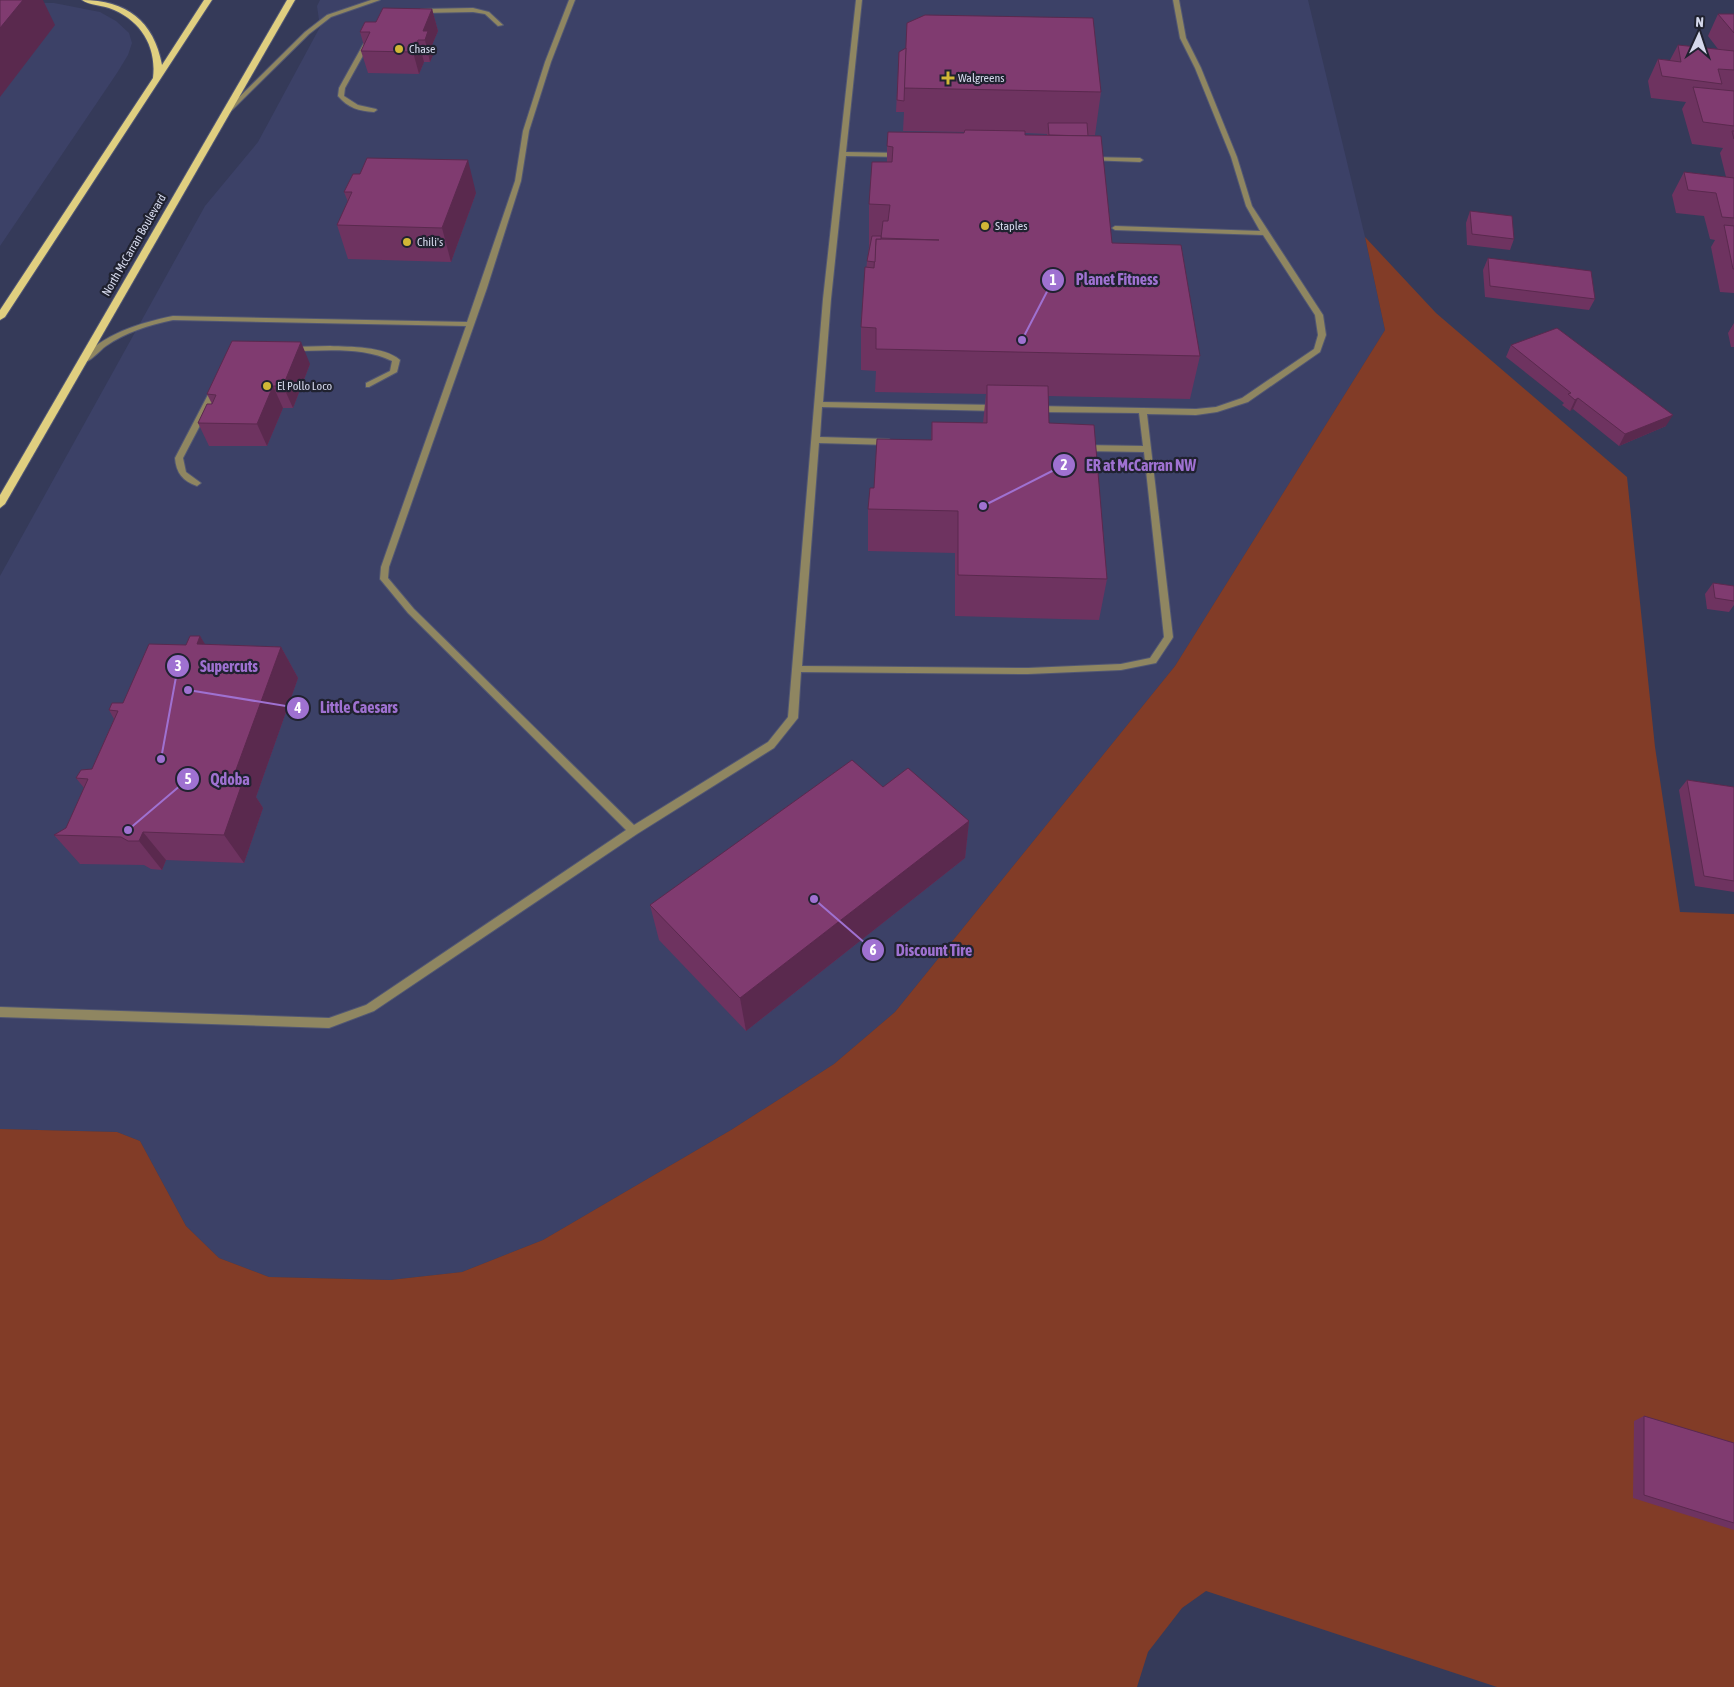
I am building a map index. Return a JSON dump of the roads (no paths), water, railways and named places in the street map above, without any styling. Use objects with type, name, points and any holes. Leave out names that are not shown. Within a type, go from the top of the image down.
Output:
[{"type":"main road","points":[[0,317],[158,74],[157,58],[151,38],[143,24],[126,13],[86,0]]},
{"type":"main road","points":[[133,113],[208,0]]},
{"type":"main road","name":"North McCarran Boulevard","points":[[0,504],[221,118],[291,0]]},
{"type":"lane","points":[[221,118],[307,33],[329,16],[348,8],[378,0]]},
{"type":"lane","points":[[572,0],[551,54],[526,131],[518,182],[385,567],[384,579],[411,611],[633,831]]},
{"type":"lane","points":[[0,1012],[329,1023],[370,1008],[633,831],[771,745],[793,718],[826,299],[834,244],[859,0]]},
{"type":"lane","points":[[1025,408],[1196,412],[1217,409],[1245,400],[1317,350],[1322,335],[1319,314],[1264,232],[1250,206],[1234,157],[1198,68],[1183,38],[1176,0]]},
{"type":"lane","points":[[412,12],[473,10],[487,13],[500,25]]},
{"type":"lane","points":[[371,36],[342,88],[341,96],[346,102],[356,108],[374,110]]},
{"type":"lane","points":[[842,154],[911,155]]},
{"type":"lane","points":[[1081,158],[1140,160]]},
{"type":"lane","points":[[1115,228],[1264,232]]},
{"type":"lane","points":[[80,363],[103,343],[132,329],[173,318],[470,324]]},
{"type":"lane","points":[[280,348],[387,354],[396,360],[393,372],[370,385]]},
{"type":"lane","points":[[197,483],[187,480],[179,467],[179,458],[220,380]]},
{"type":"lane","points":[[818,404],[1005,408]]},
{"type":"lane","points":[[798,669],[1028,671],[1121,667],[1153,661],[1169,637],[1143,411]]},
{"type":"lane","points":[[816,440],[894,442]]},
{"type":"lane","points":[[1069,447],[1147,449]]},
{"type":"place","name":"Chase","points":[[399,49]]},
{"type":"place","name":"Walgreens","points":[[948,78]]},
{"type":"place","name":"Staples","points":[[985,226]]},
{"type":"place","name":"Chili's","points":[[407,242]]},
{"type":"place","name":"Planet Fitness","points":[[1022,340]]},
{"type":"place","name":"El Pollo Loco","points":[[267,386]]},
{"type":"place","name":"ER at McCarran NW","points":[[983,506]]},
{"type":"place","name":"Little Caesars","points":[[188,690]]},
{"type":"place","name":"Supercuts","points":[[161,759]]},
{"type":"place","name":"Qdoba","points":[[128,830]]},
{"type":"place","name":"Discount Tire","points":[[814,899]]}]
